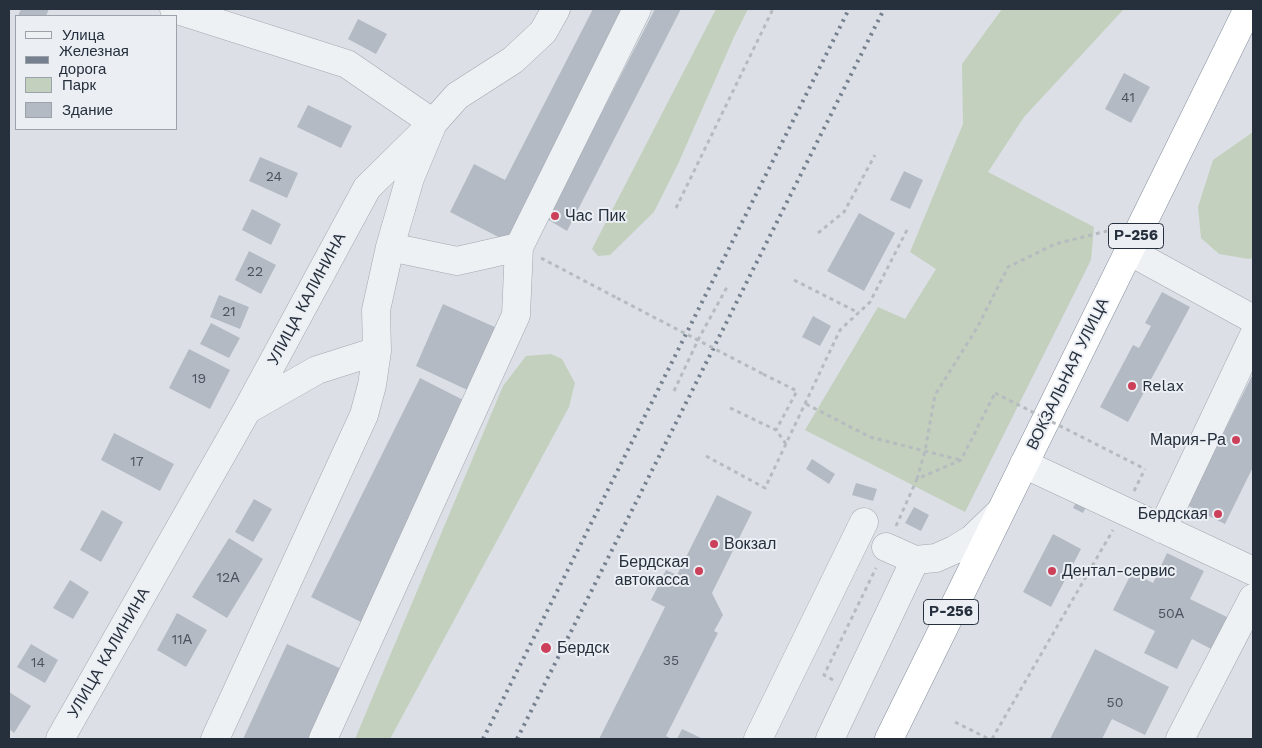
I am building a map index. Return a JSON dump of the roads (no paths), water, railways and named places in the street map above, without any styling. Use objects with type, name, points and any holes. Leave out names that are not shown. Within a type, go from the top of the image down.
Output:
[{"type":"highway","name":"ВОКЗАЛЬНАЯ УЛИЦА","points":[[889,739],[1248,9]]},
{"type":"street","points":[[174,9],[347,64],[433,123],[410,178],[390,247],[376,310],[377,351],[372,385],[364,416],[215,739]]},
{"type":"street","name":"УЛИЦА КАЛИНИНА","points":[[60,739],[248,410],[367,188],[433,123],[457,96],[513,60],[543,32],[556,9]]},
{"type":"street","points":[[323,739],[516,315],[518,246],[637,9]]},
{"type":"street","points":[[390,247],[457,261],[518,246]]},
{"type":"street","points":[[1129,250],[1253,319]]},
{"type":"street","points":[[1162,529],[1253,337]]},
{"type":"street","points":[[248,410],[317,370],[377,351]]},
{"type":"street","points":[[1024,464],[1253,572]]},
{"type":"street","points":[[886,547],[915,560],[936,558],[972,539],[999,513]]},
{"type":"street","points":[[758,739],[864,522]]},
{"type":"street","points":[[830,739],[915,560]]},
{"type":"street","points":[[1180,739],[1253,598]]},
{"type":"railway","points":[[483,739],[849,9]]},
{"type":"railway","points":[[517,739],[884,9]]},
{"type":"place","name":"Час Пик","points":[[555,216]]},
{"type":"place","name":"Relax","points":[[1132,386]]},
{"type":"place","name":"Мария-Ра","points":[[1236,440]]},
{"type":"place","name":"Бердская","points":[[1218,514]]},
{"type":"place","name":"Вокзал","points":[[714,544]]},
{"type":"place","name":"Бердская автокасса","points":[[699,571]]},
{"type":"place","name":"Дентал-сервис","points":[[1052,571]]},
{"type":"place","name":"Бердск","points":[[546,648]]}]
